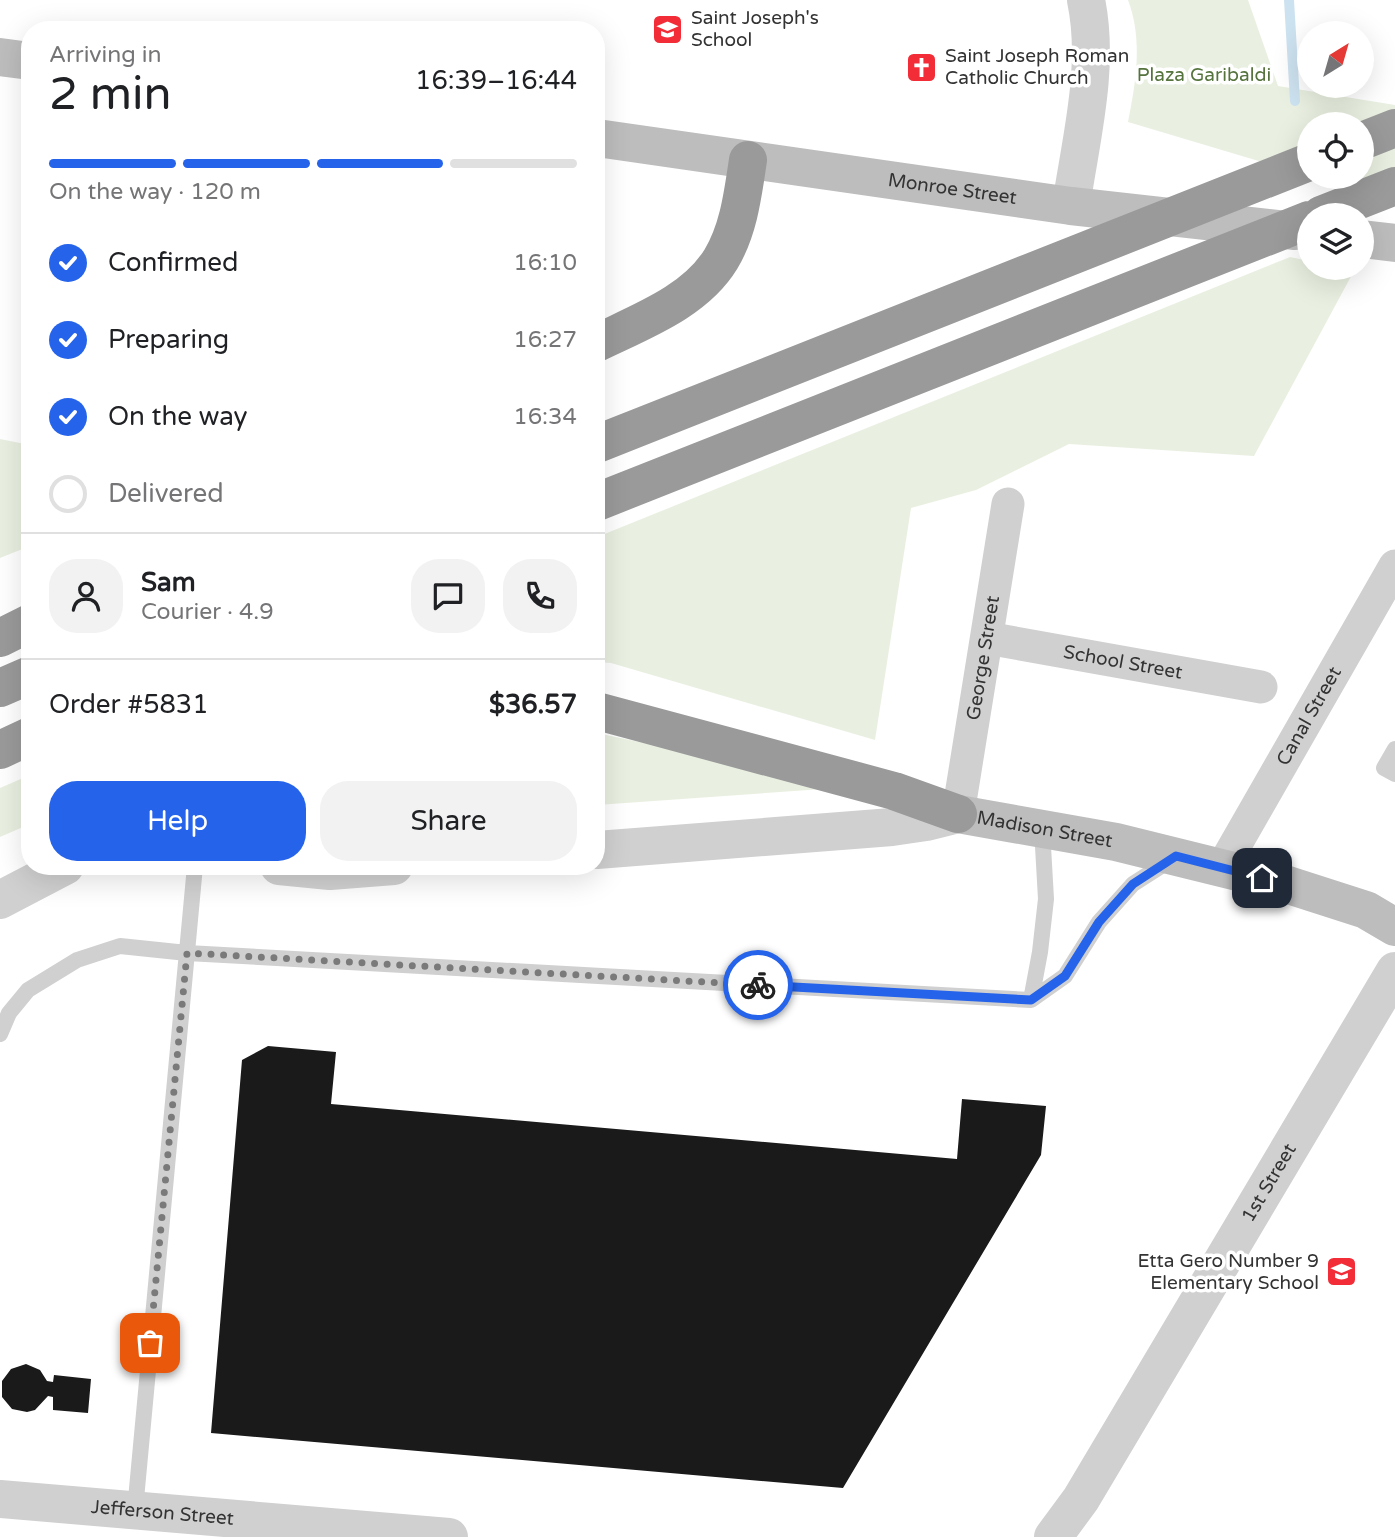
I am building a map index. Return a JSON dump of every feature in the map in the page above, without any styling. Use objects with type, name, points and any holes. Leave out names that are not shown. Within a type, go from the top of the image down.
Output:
[{"type":"highway","points":[[1374,136],[1395,128]]},
{"type":"highway","points":[[605,339],[676,302],[700,284],[720,259],[742,203],[748,160]]},
{"type":"highway","points":[[605,441],[1297,167]]},
{"type":"highway","points":[[1352,203],[1395,186]]},
{"type":"highway","points":[[605,499],[1297,225]]},
{"type":"highway","points":[[0,638],[21,628]]},
{"type":"highway","points":[[0,688],[21,679]]},
{"type":"highway","points":[[605,713],[894,791],[958,814]]},
{"type":"highway","points":[[0,750],[21,740]]},
{"type":"highway","points":[[0,776],[21,768]]},
{"type":"main road","points":[[0,57],[21,60]]},
{"type":"main road","name":"Monroe Street","points":[[605,139],[1071,206],[1297,232]]},
{"type":"main road","points":[[1374,240],[1395,243]]},
{"type":"main road","name":"Madison Street","points":[[958,814],[1116,842],[1222,867],[1366,910],[1395,927]]},
{"type":"street","points":[[1071,206],[1092,62],[1092,32],[1086,0]]},
{"type":"street","name":"George Street","points":[[958,814],[1008,504]]},
{"type":"street","name":"Canal Street","points":[[1222,867],[1395,566]]},
{"type":"street","name":"School Street","points":[[987,638],[1261,687]]},
{"type":"street","name":"Madison Street","points":[[605,849],[892,827],[958,814]]},
{"type":"street","points":[[0,900],[48,875]]},
{"type":"street","name":"1st Street","points":[[1053,1537],[1081,1499],[1395,971]]},
{"type":"street","name":"Jefferson Street","points":[[0,1499],[449,1537]]},
{"type":"lane","points":[[1389,771],[1395,749]]},
{"type":"lane","points":[[1031,1000],[1046,899],[1042,829]]},
{"type":"lane","points":[[0,1034],[9,1013],[28,990],[77,960],[120,946],[187,953],[1031,1000],[1065,976],[1099,922],[1133,884],[1176,856]]},
{"type":"lane","points":[[135,1510],[194,875]]},
{"type":"green space","name":"Plaza Garibaldi","points":[[1128,0],[1248,0],[1278,86],[1297,89],[1297,98],[1352,98],[1395,105],[1395,201],[1354,189],[1374,189],[1374,112],[1297,112],[1297,172],[1128,122],[1137,61],[1133,15]]},
{"type":"green space","points":[[1290,257],[1297,258],[1297,280],[1349,280],[1254,456],[1069,444],[976,490],[911,508],[875,740],[605,663],[605,534]]},
{"type":"green space","points":[[0,439],[21,443],[21,550],[0,558]]},
{"type":"green space","points":[[605,735],[851,787],[605,804]]},
{"type":"green space","points":[[21,779],[21,828],[0,837],[0,788]]},
{"type":"building","points":[[268,1046],[336,1052],[331,1104],[957,1159],[962,1099],[1046,1106],[1041,1155],[843,1488],[211,1433],[242,1060]]},
{"type":"building","points":[[26,1364],[40,1370],[47,1381],[53,1382],[54,1375],[91,1379],[88,1413],[53,1410],[53,1397],[48,1396],[35,1410],[27,1412],[12,1409],[2,1397],[2,1381],[11,1369]]},
{"type":"waterway","points":[[1289,0],[1295,101]]},
{"type":"way so far","points":[[150,1343],[187,953],[758,985]]},
{"type":"place","name":"Saint Joseph's School","points":[[668,29]]},
{"type":"place","name":"Saint Joseph Roman Catholic Church","points":[[922,67]]},
{"type":"place","name":"Etta Gero Number 9 Elementary School","points":[[1342,1272]]},
{"type":"route","points":[[758,985],[1031,1000],[1065,976],[1099,922],[1133,884],[1176,856],[1262,878]]}]
